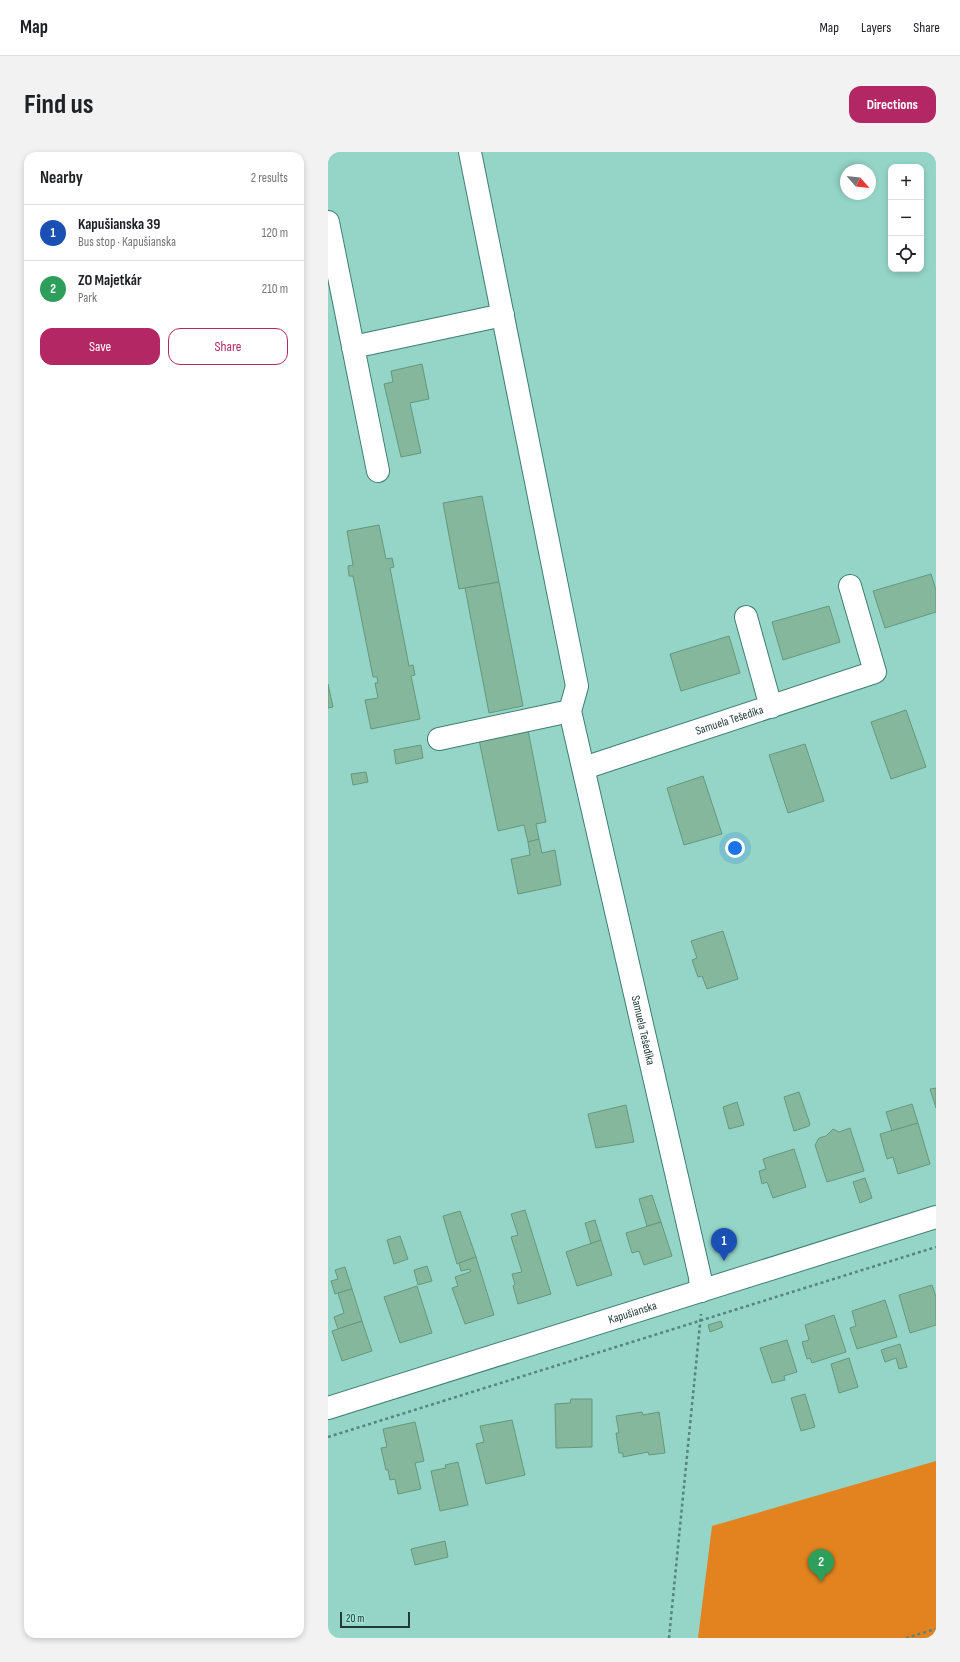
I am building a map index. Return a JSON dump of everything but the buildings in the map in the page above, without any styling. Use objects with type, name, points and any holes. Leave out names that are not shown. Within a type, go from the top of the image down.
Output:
[{"type":"street","points":[[439,739],[570,712],[577,686],[470,152]]},
{"type":"street","points":[[328,222],[378,471]]},
{"type":"street","points":[[353,347],[503,315]]},
{"type":"street","name":"Samuela Tešedíka","points":[[584,768],[875,672],[850,586]]},
{"type":"street","points":[[746,617],[771,707]]},
{"type":"street","name":"Samuela Tešedíka","points":[[570,712],[584,768],[702,1291]]},
{"type":"street","name":"Kapušianska","points":[[328,1408],[936,1217]]},
{"type":"path","points":[[328,1437],[936,1247]]},
{"type":"path","points":[[669,1638],[701,1321],[702,1291]]},
{"type":"path","points":[[906,1638],[936,1629]]},
{"type":"shaded area","points":[[936,1461],[936,1638],[698,1638],[712,1526]]},
{"type":"place","name":"Kapušianska 39","points":[[724,1261]]},
{"type":"place","name":"ZO Majetkár","points":[[821,1582]]}]
